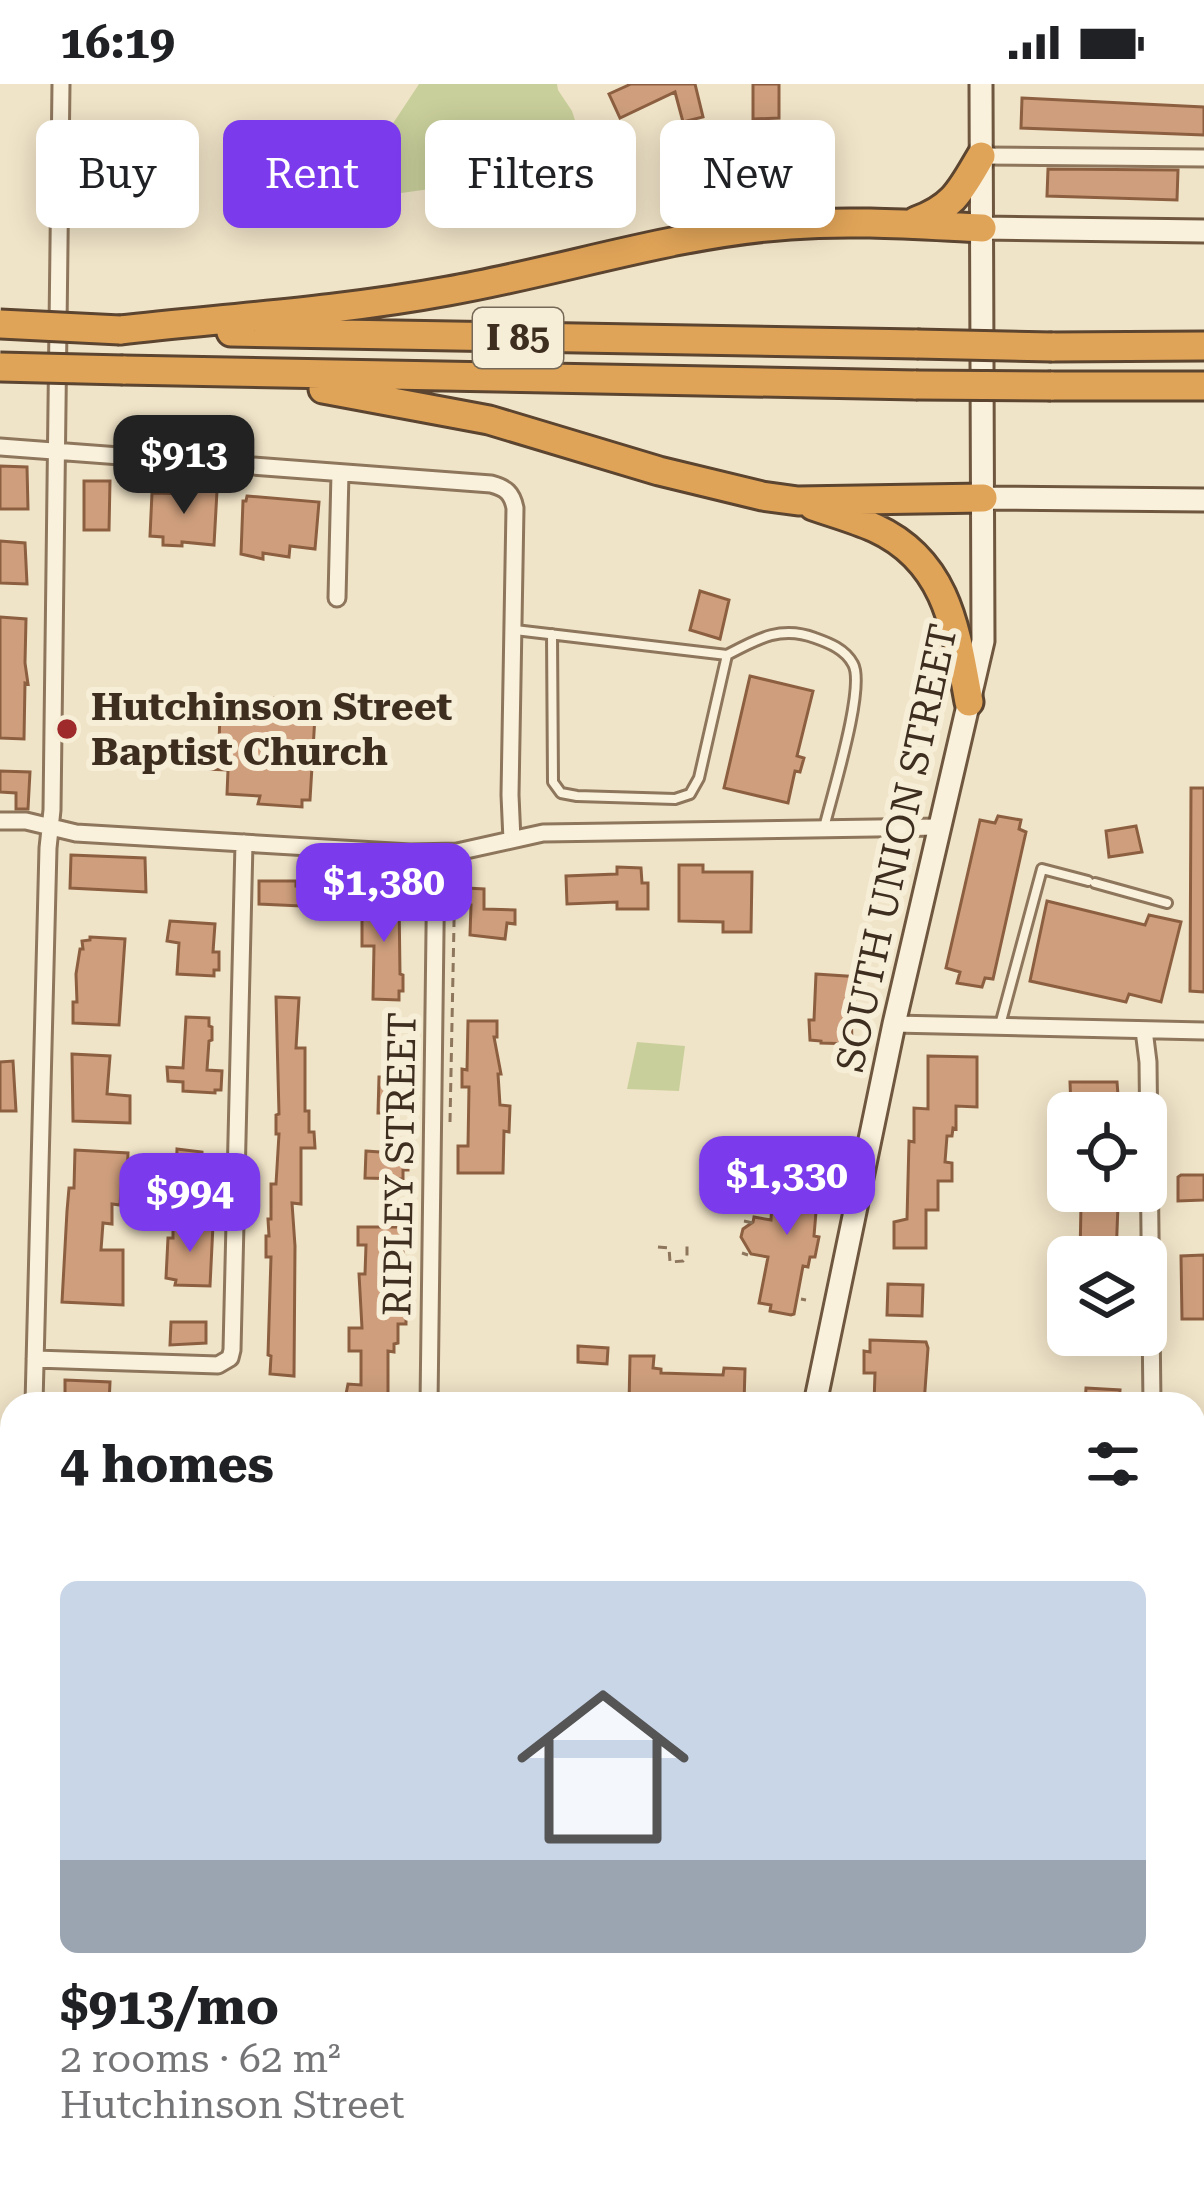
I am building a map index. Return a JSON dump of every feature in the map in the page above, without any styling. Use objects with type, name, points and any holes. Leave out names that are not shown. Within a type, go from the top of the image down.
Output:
[{"type":"highway","points":[[906,225],[940,212],[957,196],[981,156]]},
{"type":"highway","points":[[120,330],[387,302],[742,230],[849,222],[982,228]]},
{"type":"highway","name":"I 85","points":[[0,324],[120,330],[1204,346]]},
{"type":"highway","name":"I 85","points":[[0,367],[1204,386]]},
{"type":"highway","points":[[218,372],[489,420],[742,492],[798,500],[983,498]]},
{"type":"highway","points":[[798,500],[878,529],[921,562],[950,610],[969,702]]},
{"type":"main road","name":"SOUTH UNION STREET","points":[[817,1392],[894,1024],[983,640],[981,84]]},
{"type":"main road","points":[[982,228],[1204,231]]},
{"type":"main road","points":[[983,498],[1204,500]]},
{"type":"street","points":[[34,1392],[58,452],[61,84]]},
{"type":"street","points":[[981,156],[1204,158]]},
{"type":"street","points":[[0,447],[491,484],[508,491],[515,508],[512,840]]},
{"type":"street","points":[[337,598],[340,473]]},
{"type":"street","points":[[0,821],[26,821],[76,833],[436,853],[543,833],[940,827]]},
{"type":"street","points":[[35,1359],[218,1365],[230,1358],[244,843]]},
{"type":"street","name":"RIPLEY STREET","points":[[429,1392],[436,853]]},
{"type":"street","points":[[894,1024],[1204,1031]]},
{"type":"street","points":[[1144,1030],[1152,1392]]},
{"type":"lane","points":[[513,629],[727,655],[775,633],[799,632],[837,646],[854,665],[857,690],[823,830]]},
{"type":"lane","points":[[553,634],[553,782],[561,793],[577,796],[675,799],[690,794],[702,765],[727,655]]},
{"type":"lane","points":[[1000,1027],[1042,869],[1168,903]]},
{"type":"path","points":[[744,1221],[753,1223]]},
{"type":"path","points":[[658,1247],[671,1250],[670,1262],[683,1262],[686,1244]]},
{"type":"green space","points":[[419,84],[557,84],[575,120],[425,120],[425,190],[401,193],[401,120],[395,120]]},
{"type":"green space","points":[[637,1042],[685,1046],[679,1091],[627,1089]]},
{"type":"building","points":[[631,84],[695,84],[703,117],[682,120],[675,92],[620,118],[609,94]]},
{"type":"building","points":[[753,84],[779,84],[779,118],[753,119]]},
{"type":"building","points":[[1022,98],[1204,107],[1204,135],[1021,128]]},
{"type":"building","points":[[1048,169],[1178,170],[1177,200],[1047,196]]},
{"type":"building","points":[[0,466],[27,467],[28,509],[0,509]]},
{"type":"building","points":[[84,481],[110,481],[109,530],[84,530]]},
{"type":"building","points":[[190,489],[217,491],[214,545],[163,545],[163,537],[150,536],[152,493],[190,494]]},
{"type":"building","points":[[247,496],[319,502],[315,549],[290,546],[289,557],[263,553],[263,559],[241,554]]},
{"type":"building","points":[[0,541],[25,543],[27,584],[0,583]]},
{"type":"building","points":[[700,591],[729,600],[720,639],[690,630]]},
{"type":"building","points":[[0,617],[26,619],[24,739],[0,738]]},
{"type":"building","points":[[750,676],[813,691],[797,756],[804,758],[800,772],[795,771],[788,803],[724,788]]},
{"type":"building","points":[[275,698],[316,699],[310,800],[302,800],[302,807],[258,804],[260,796],[227,794],[228,770],[206,769],[208,744],[219,745],[220,711],[266,713],[266,702],[275,703]]},
{"type":"building","points":[[0,771],[30,772],[28,809],[16,809],[16,793],[0,792]]},
{"type":"building","points":[[1191,788],[1204,788],[1204,992],[1190,991]]},
{"type":"building","points":[[998,816],[1021,820],[1019,829],[1026,832],[993,979],[985,978],[982,987],[957,983],[960,972],[946,968],[980,820],[995,823]]},
{"type":"building","points":[[1136,826],[1142,852],[1109,857],[1106,831]]},
{"type":"building","points":[[71,855],[145,858],[146,892],[70,888]]},
{"type":"building","points":[[679,865],[703,865],[703,872],[752,872],[751,932],[723,932],[723,922],[679,921]]},
{"type":"building","points":[[617,867],[641,868],[642,883],[648,883],[648,909],[617,909],[617,902],[567,904],[566,876],[617,874]]},
{"type":"building","points":[[259,881],[296,881],[296,886],[303,886],[301,906],[259,904]]},
{"type":"building","points":[[466,888],[484,889],[484,909],[515,910],[515,924],[507,923],[505,939],[470,935]]},
{"type":"building","points":[[362,897],[399,899],[403,991],[399,991],[399,1000],[373,999],[374,946],[362,946]]},
{"type":"building","points":[[1047,901],[1145,925],[1149,915],[1181,922],[1161,1002],[1129,994],[1126,1002],[1030,981]]},
{"type":"building","points":[[170,921],[215,924],[213,952],[219,952],[219,970],[214,970],[214,976],[177,974],[179,943],[167,941]]},
{"type":"building","points":[[90,937],[125,939],[119,1025],[73,1023],[80,949]]},
{"type":"building","points":[[816,974],[860,977],[861,991],[855,991],[855,1006],[851,1006],[852,1044],[810,1040]]},
{"type":"building","points":[[276,997],[299,998],[296,1048],[305,1048],[305,1111],[309,1111],[315,1148],[301,1148],[301,1204],[292,1203],[294,1376],[270,1374],[268,1355],[271,1257],[266,1257],[266,1236],[279,1134]]},
{"type":"building","points":[[186,1017],[209,1018],[212,1040],[207,1070],[222,1071],[221,1090],[215,1093],[183,1091],[183,1082],[168,1081],[167,1067],[183,1068]]},
{"type":"building","points":[[468,1021],[497,1021],[500,1105],[510,1106],[503,1173],[458,1173],[458,1146],[468,1146],[469,1087],[462,1087],[462,1069],[467,1070]]},
{"type":"building","points":[[72,1054],[110,1056],[107,1094],[130,1096],[130,1123],[73,1121]]},
{"type":"building","points":[[928,1056],[977,1057],[977,1107],[956,1106],[956,1129],[947,1136],[945,1162],[952,1163],[952,1181],[938,1181],[938,1210],[926,1210],[926,1248],[894,1248],[894,1222],[907,1219],[914,1108],[928,1109]]},
{"type":"building","points":[[13,1061],[16,1111],[0,1111],[0,1062]]},
{"type":"building","points":[[379,1077],[401,1077],[400,1113],[378,1113]]},
{"type":"building","points":[[1070,1082],[1117,1082],[1118,1092],[1070,1092]]},
{"type":"building","points":[[177,1149],[202,1152],[203,1180],[176,1178]]},
{"type":"building","points":[[75,1150],[128,1153],[120,1205],[112,1204],[112,1224],[103,1223],[101,1250],[123,1250],[123,1305],[62,1302]]},
{"type":"building","points":[[366,1151],[408,1154],[403,1179],[365,1178]]},
{"type":"building","points":[[783,1171],[818,1172],[818,1180],[824,1180],[823,1200],[817,1200],[815,1257],[810,1257],[808,1267],[803,1266],[791,1315],[770,1311],[771,1305],[759,1303],[768,1257],[751,1254],[741,1237],[754,1217],[771,1220],[773,1180],[783,1181]]},
{"type":"building","points":[[1181,1175],[1204,1175],[1204,1200],[1178,1201]]},
{"type":"building","points":[[1081,1212],[1118,1212],[1117,1236],[1080,1236]]},
{"type":"building","points":[[173,1224],[213,1225],[210,1286],[175,1285],[176,1280],[166,1278]]},
{"type":"building","points":[[358,1227],[404,1227],[403,1253],[392,1253],[392,1304],[406,1304],[406,1324],[398,1324],[398,1343],[394,1352],[388,1351],[388,1392],[346,1392],[348,1384],[361,1385],[361,1351],[349,1351],[349,1328],[362,1328],[359,1274],[365,1274],[366,1245],[358,1245]]},
{"type":"building","points":[[1204,1255],[1204,1319],[1182,1319],[1181,1256]]},
{"type":"building","points":[[888,1284],[923,1285],[922,1316],[887,1315]]},
{"type":"building","points":[[171,1322],[206,1322],[206,1343],[170,1345]]},
{"type":"building","points":[[870,1340],[926,1342],[925,1392],[874,1392],[875,1373],[864,1373],[864,1351],[870,1352]]},
{"type":"building","points":[[578,1346],[608,1348],[607,1364],[578,1362]]},
{"type":"building","points":[[630,1356],[654,1356],[653,1368],[661,1373],[723,1375],[724,1368],[745,1369],[744,1392],[629,1392]]},
{"type":"building","points":[[65,1380],[110,1382],[110,1392],[65,1392]]},
{"type":"building","points":[[1086,1388],[1120,1390],[1120,1392],[1086,1392]]},
{"type":"place","name":"Hutchinson Street Baptist Church","points":[[67,729]]}]
